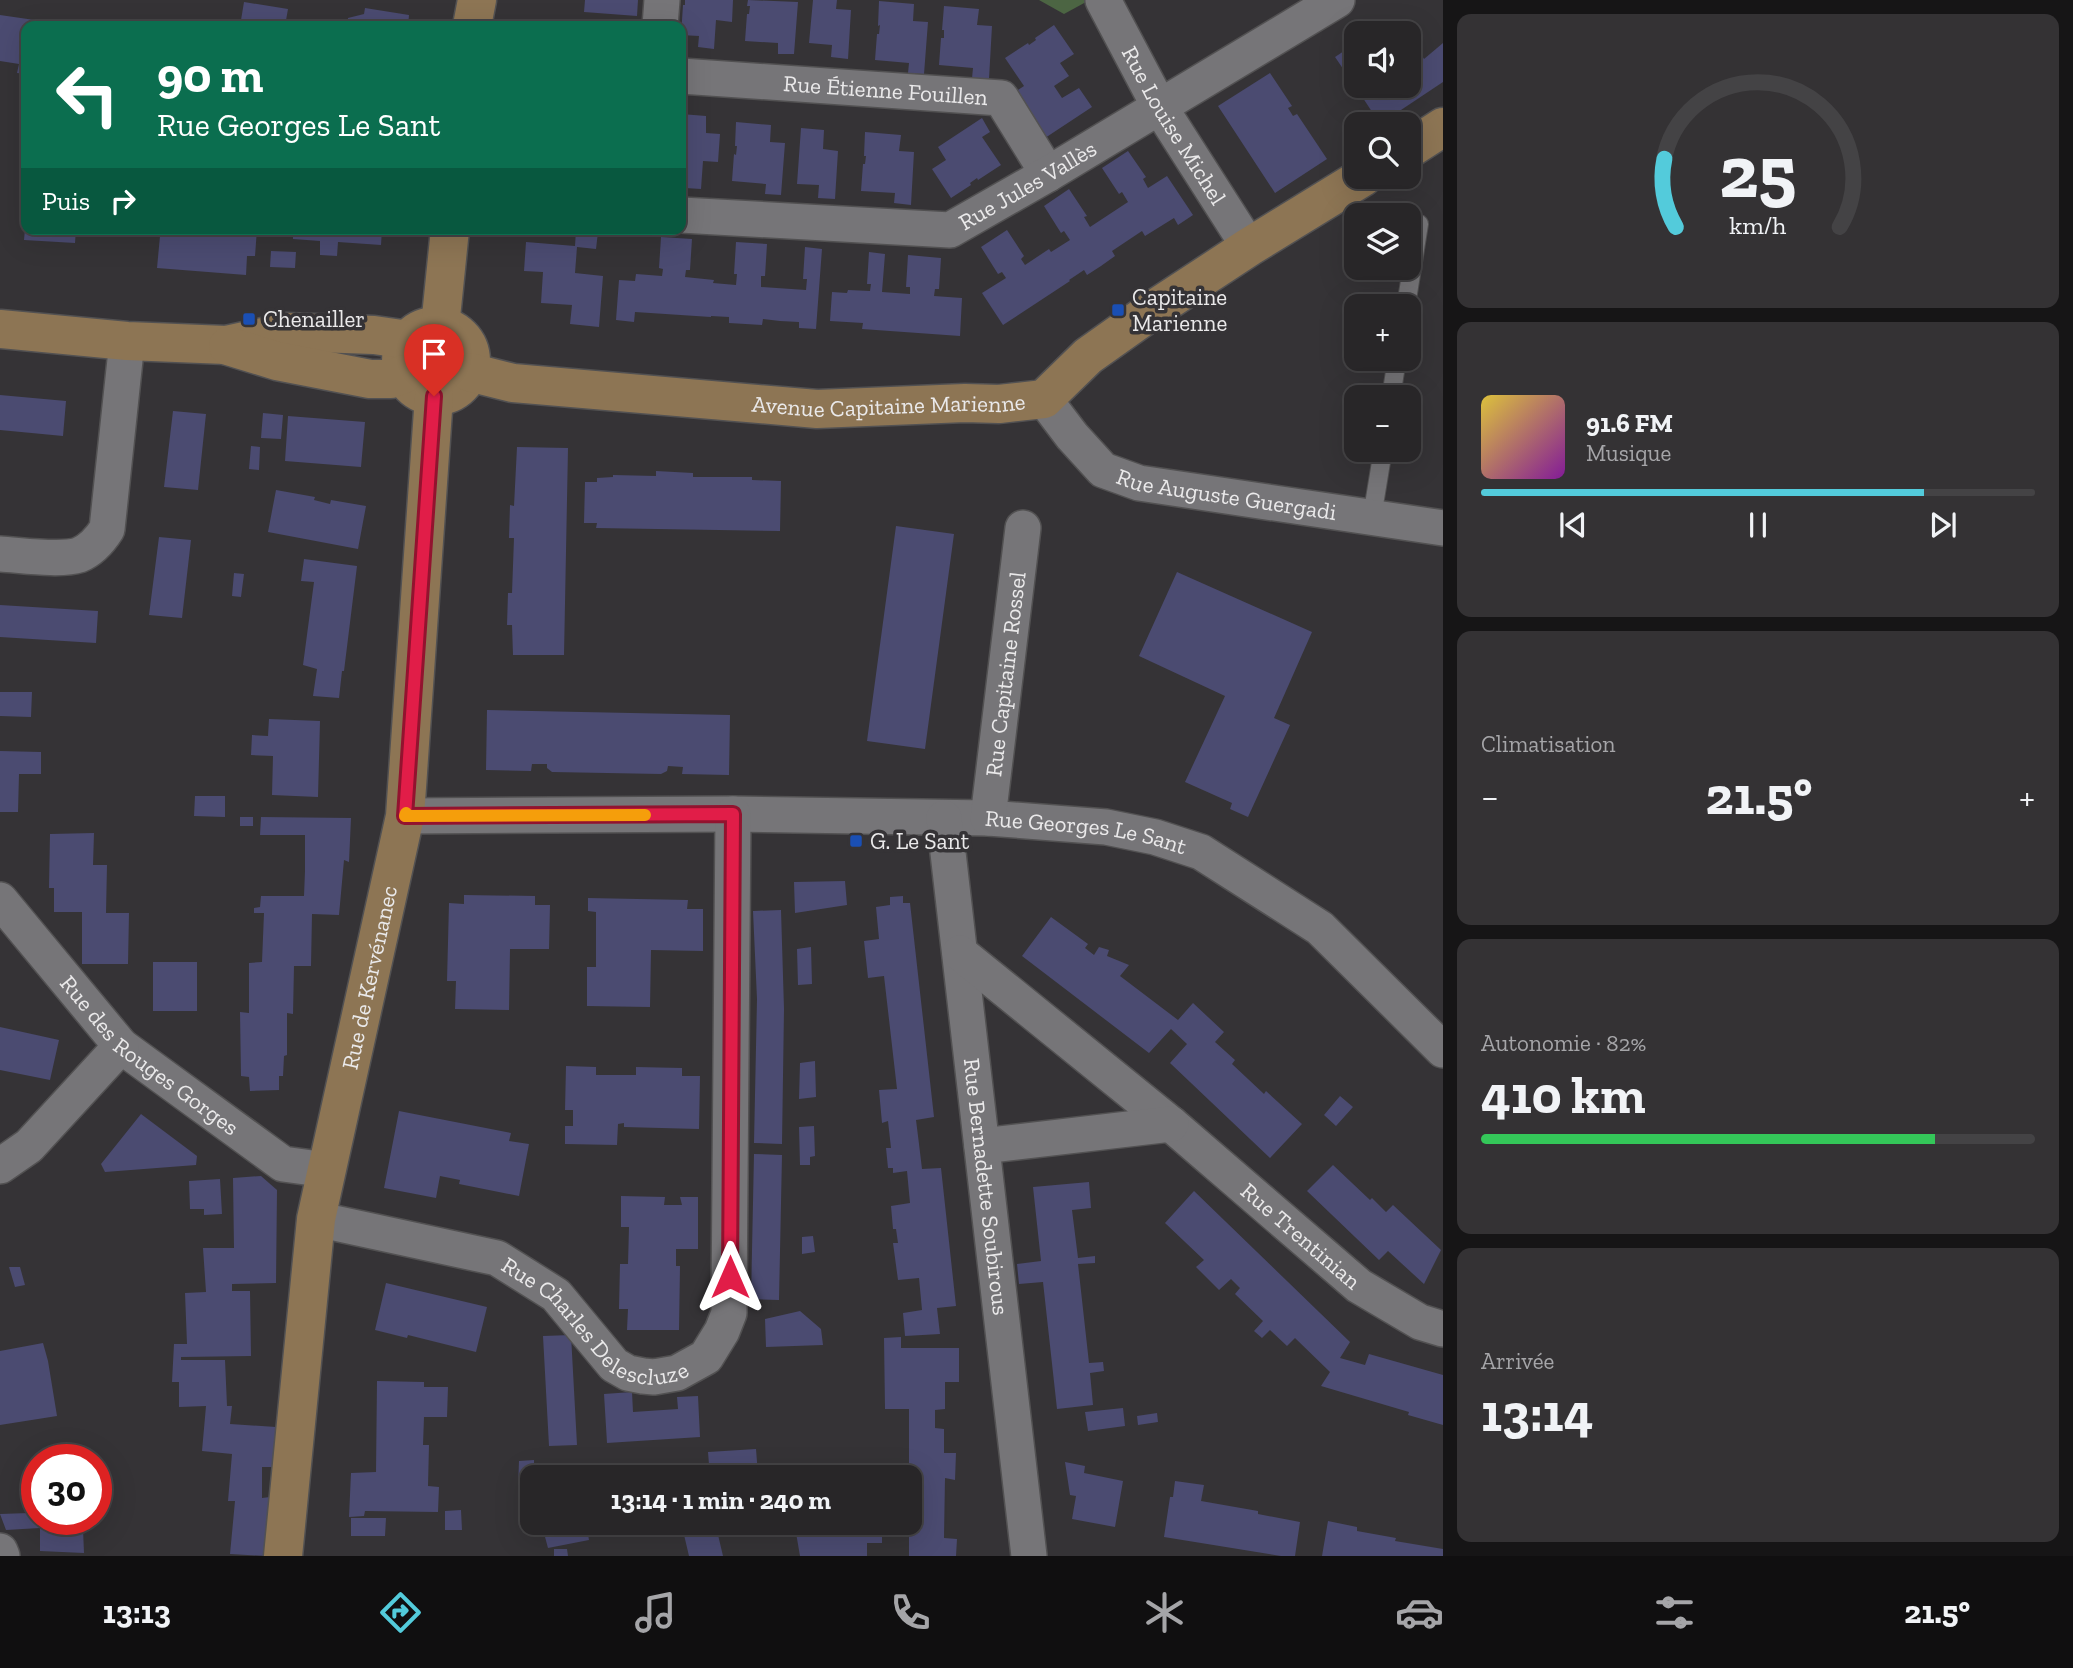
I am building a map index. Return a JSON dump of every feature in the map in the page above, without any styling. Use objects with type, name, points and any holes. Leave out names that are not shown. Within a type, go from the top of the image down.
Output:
[{"type":"street","points":[[473,21],[477,0]]},
{"type":"street","points":[[660,21],[662,0]]},
{"type":"street","name":"Rue Louise Michel","points":[[1103,0],[1159,106],[1248,247]]},
{"type":"street","name":"Rue Jules Vallès","points":[[686,215],[950,230],[1337,0]]},
{"type":"street","name":"Rue Étienne Fouillen","points":[[686,76],[1001,98],[1048,174]]},
{"type":"street","points":[[1421,141],[1443,127]]},
{"type":"street","name":"Avenue Capitaine Marienne","points":[[469,372],[513,383],[817,409],[999,404],[1044,399],[1088,356],[1150,312],[1248,247],[1344,189]]},
{"type":"street","points":[[0,329],[127,341],[226,345],[286,332],[374,335],[418,347],[452,330],[468,346],[471,358],[466,379],[459,388],[449,394],[434,396],[418,391],[409,384],[418,347],[448,235]]},
{"type":"street","points":[[0,554],[65,557],[78,555],[91,548],[107,529],[127,341]]},
{"type":"street","name":"Rue de Kervénanec","points":[[284,1556],[316,1219],[405,816],[434,396]]},
{"type":"street","name":"Rue Auguste Guergadi","points":[[1044,399],[1072,436],[1103,470],[1139,483],[1443,528]]},
{"type":"street","name":"Rue Capitaine Rossel","points":[[988,818],[1023,528]]},
{"type":"street","name":"Rue Georges Le Sant","points":[[405,816],[733,814],[988,818],[1106,827],[1155,837],[1201,852],[1320,929],[1443,1050]]},
{"type":"street","name":"Rue Charles Delescluze","points":[[316,1219],[497,1258],[556,1295],[614,1365],[628,1373],[654,1377],[677,1373],[705,1357],[722,1331],[729,1313],[733,814]]},
{"type":"street","name":"Rue Bernadette Soubirous","points":[[944,818],[1029,1556]]},
{"type":"street","name":"Rue des Rouges Gorges","points":[[0,900],[121,1046],[283,1164],[327,1170]]},
{"type":"street","name":"Rue Trentinian","points":[[960,953],[1171,1124],[1359,1286],[1420,1322],[1443,1329]]},
{"type":"street","points":[[0,1166],[29,1146],[121,1046]]},
{"type":"street","points":[[982,1146],[1171,1124]]},
{"type":"street","points":[[0,1551],[2,1556]]},
{"type":"lane","points":[[1372,517],[1381,462]]},
{"type":"green space","points":[[1039,0],[1085,0],[1086,2],[1064,14]]},
{"type":"building","points":[[585,0],[638,0],[637,16],[584,12]]},
{"type":"building","points":[[685,0],[733,0],[732,22],[716,20],[714,49],[698,47],[699,36],[686,35],[686,21],[682,21]]},
{"type":"building","points":[[748,0],[798,2],[794,54],[778,54],[778,43],[745,41],[750,6],[747,6]]},
{"type":"building","points":[[813,0],[837,0],[836,9],[851,10],[848,59],[831,57],[832,45],[809,43]]},
{"type":"building","points":[[879,1],[914,4],[913,21],[928,22],[924,74],[908,73],[909,63],[875,60],[880,25],[878,26]]},
{"type":"building","points":[[244,2],[288,9],[286,21],[241,21]]},
{"type":"building","points":[[944,6],[979,9],[977,25],[992,26],[989,79],[972,78],[973,68],[939,65],[941,38],[944,38]]},
{"type":"building","points":[[365,8],[409,15],[408,21],[348,21],[348,18],[364,14]]},
{"type":"building","points":[[0,15],[41,21],[21,21],[21,73],[17,73],[19,64],[0,61]]},
{"type":"building","points":[[1054,25],[1074,54],[1060,63],[1069,76],[1054,86],[1062,98],[1079,88],[1092,107],[1045,138],[1015,92],[1024,86],[1005,58],[1028,43],[1029,45]]},
{"type":"building","points":[[1443,43],[1443,82],[1421,97],[1421,54],[1424,59]]},
{"type":"building","points":[[1344,51],[1344,70],[1335,57]]},
{"type":"building","points":[[1270,73],[1292,106],[1288,108],[1293,116],[1297,114],[1327,159],[1275,193],[1218,106]]},
{"type":"building","points":[[1363,98],[1419,98],[1398,112],[1372,112]]},
{"type":"building","points":[[686,114],[706,116],[706,133],[720,134],[718,162],[703,161],[701,189],[686,188]]},
{"type":"building","points":[[982,118],[990,132],[982,137],[1001,165],[978,180],[977,178],[951,198],[932,169],[946,160],[938,147]]},
{"type":"building","points":[[736,122],[771,125],[770,142],[785,143],[781,195],[765,194],[766,184],[732,181],[737,146]]},
{"type":"building","points":[[801,128],[824,130],[823,149],[838,151],[835,199],[818,198],[819,185],[797,184]]},
{"type":"building","points":[[865,132],[901,135],[899,151],[914,152],[911,205],[894,203],[895,193],[861,191],[866,156]]},
{"type":"building","points":[[1128,151],[1146,177],[1143,179],[1148,188],[1167,176],[1193,215],[1178,225],[1174,218],[1145,236],[1142,231],[1112,251],[1115,256],[1101,266],[1087,275],[1084,270],[1003,325],[982,293],[1006,278],[1002,272],[998,274],[981,247],[1007,230],[1024,256],[1021,259],[1025,265],[1049,249],[1051,252],[1070,240],[1064,231],[1061,233],[1044,206],[1069,189],[1087,216],[1084,217],[1090,227],[1128,202],[1122,192],[1119,194],[1102,168]]},
{"type":"building","points":[[24,235],[76,235],[75,243],[24,240]]},
{"type":"building","points":[[257,235],[255,256],[247,256],[246,275],[157,268],[160,236],[149,236]]},
{"type":"building","points":[[293,235],[382,235],[381,245],[338,242],[337,256],[320,255],[320,241],[293,239]]},
{"type":"building","points":[[576,235],[598,235],[596,249],[577,247],[575,273],[603,276],[599,327],[570,324],[572,305],[541,303],[543,272],[524,271],[526,242],[575,246]]},
{"type":"building","points":[[661,237],[692,239],[690,270],[686,270],[685,277],[736,285],[736,242],[767,244],[765,276],[761,276],[761,287],[806,290],[807,279],[803,279],[805,247],[822,249],[816,329],[799,328],[799,322],[763,319],[762,325],[729,323],[729,317],[635,312],[634,322],[616,320],[619,280],[635,281],[636,274],[662,276],[663,269],[659,268]]},
{"type":"building","points":[[271,251],[296,252],[295,268],[270,267]]},
{"type":"building","points":[[869,252],[885,254],[882,292],[910,294],[910,287],[906,287],[908,255],[941,258],[939,289],[935,289],[934,296],[962,298],[960,336],[862,329],[863,323],[830,321],[832,292],[870,291],[871,284],[867,284]]},
{"type":"building","points":[[0,395],[66,401],[63,436],[0,430]]},
{"type":"building","points":[[173,411],[206,414],[198,490],[164,487]]},
{"type":"building","points":[[263,413],[283,415],[281,439],[261,438]]},
{"type":"building","points":[[288,416],[365,422],[361,467],[285,461]]},
{"type":"building","points":[[251,446],[260,447],[259,470],[249,469]]},
{"type":"building","points":[[517,447],[568,448],[564,655],[513,655],[512,625],[507,625],[508,593],[512,593],[514,538],[509,538],[510,505],[514,506]]},
{"type":"building","points":[[656,471],[693,473],[693,477],[752,477],[752,480],[781,481],[780,531],[596,528],[597,523],[584,523],[585,482],[597,482],[597,478],[613,475],[656,476]]},
{"type":"building","points":[[276,490],[315,497],[314,500],[330,504],[331,500],[366,506],[358,549],[268,532]]},
{"type":"building","points":[[896,526],[954,534],[925,749],[867,741]]},
{"type":"building","points":[[159,537],[191,540],[182,618],[149,615]]},
{"type":"building","points":[[304,559],[357,566],[339,698],[313,696],[317,669],[303,665],[314,582],[301,581]]},
{"type":"building","points":[[1177,572],[1312,632],[1274,718],[1290,725],[1248,817],[1230,809],[1232,803],[1185,782],[1225,696],[1139,656]]},
{"type":"building","points":[[234,573],[244,574],[241,597],[232,596]]},
{"type":"building","points":[[0,605],[98,611],[96,643],[0,637]]},
{"type":"building","points":[[0,692],[32,692],[31,717],[0,716]]},
{"type":"building","points":[[487,710],[730,715],[729,775],[682,774],[683,767],[668,766],[667,771],[661,774],[552,772],[547,768],[547,764],[532,764],[531,771],[486,770]]},
{"type":"building","points":[[269,719],[320,721],[318,797],[272,795],[273,756],[251,755],[252,735],[268,736]]},
{"type":"building","points":[[0,751],[41,752],[41,774],[19,774],[18,812],[0,812]]},
{"type":"building","points":[[195,796],[225,796],[225,817],[194,816]]},
{"type":"building","points":[[240,817],[253,817],[253,826],[240,826]]},
{"type":"building","points":[[261,817],[351,818],[349,862],[344,860],[339,915],[312,914],[311,966],[294,966],[293,1014],[287,1013],[287,1055],[284,1056],[283,1076],[279,1076],[279,1090],[250,1091],[249,1077],[241,1076],[240,1012],[249,1013],[249,963],[262,962],[264,913],[254,913],[254,908],[260,907],[261,896],[304,896],[305,835],[260,835]]},
{"type":"building","points":[[94,833],[93,865],[107,865],[106,913],[129,913],[128,964],[82,964],[82,912],[54,912],[54,888],[49,888],[50,834]]},
{"type":"building","points":[[845,881],[847,905],[795,913],[794,882]]},
{"type":"building","points":[[464,895],[535,896],[535,905],[550,905],[549,949],[510,949],[509,1010],[455,1009],[456,981],[447,981],[449,903],[464,904]]},
{"type":"building","points":[[903,896],[903,903],[910,903],[934,1117],[916,1120],[922,1169],[941,1168],[956,1306],[937,1308],[940,1334],[905,1336],[903,1313],[922,1310],[919,1278],[898,1280],[893,1243],[898,1243],[896,1229],[893,1229],[891,1206],[910,1203],[907,1171],[893,1173],[893,1168],[888,1168],[886,1148],[891,1148],[888,1121],[882,1123],[879,1090],[897,1089],[884,976],[868,978],[864,941],[879,939],[876,907],[890,905],[890,897]]},
{"type":"building","points":[[588,898],[688,900],[687,909],[703,909],[703,951],[651,950],[650,1007],[587,1006],[587,967],[596,967],[596,912],[588,911]]},
{"type":"building","points":[[781,910],[784,1009],[782,1144],[754,1143],[757,999],[753,911]]},
{"type":"building","points":[[1051,917],[1088,944],[1085,948],[1094,955],[1099,947],[1109,950],[1107,956],[1129,965],[1120,976],[1178,1020],[1193,1003],[1224,1032],[1215,1042],[1235,1060],[1232,1064],[1302,1124],[1270,1158],[1170,1063],[1187,1044],[1171,1029],[1149,1053],[1022,956]]},
{"type":"building","points":[[811,947],[812,984],[798,985],[797,949]]},
{"type":"building","points":[[153,962],[197,962],[197,1011],[153,1011]]},
{"type":"building","points":[[0,1027],[59,1040],[50,1080],[0,1070]]},
{"type":"building","points":[[815,1061],[816,1097],[799,1099],[800,1063]]},
{"type":"building","points":[[566,1066],[596,1067],[596,1075],[636,1075],[636,1067],[682,1068],[682,1076],[700,1076],[699,1129],[624,1127],[624,1123],[618,1124],[617,1145],[565,1144],[565,1126],[573,1126],[573,1110],[565,1110]]},
{"type":"building","points":[[1340,1096],[1353,1107],[1336,1126],[1324,1115]]},
{"type":"building","points":[[399,1111],[511,1133],[509,1141],[529,1144],[519,1196],[459,1184],[460,1180],[440,1176],[436,1198],[384,1188]]},
{"type":"building","points":[[141,1114],[197,1156],[196,1165],[105,1172],[101,1164]]},
{"type":"building","points":[[814,1126],[815,1156],[810,1157],[810,1165],[800,1165],[799,1127]]},
{"type":"building","points":[[754,1154],[782,1155],[779,1300],[751,1299]]},
{"type":"building","points":[[1333,1165],[1386,1212],[1393,1205],[1441,1250],[1424,1284],[1388,1251],[1379,1260],[1307,1191]]},
{"type":"building","points":[[261,1176],[277,1190],[276,1283],[232,1284],[232,1291],[250,1291],[251,1356],[181,1357],[181,1360],[225,1360],[227,1406],[232,1406],[230,1424],[276,1427],[273,1467],[262,1467],[262,1498],[270,1497],[267,1556],[230,1554],[235,1501],[228,1501],[232,1454],[202,1451],[206,1406],[179,1407],[179,1382],[172,1382],[174,1344],[187,1344],[185,1293],[206,1292],[203,1248],[234,1248],[233,1178]]},
{"type":"building","points":[[220,1179],[222,1214],[204,1215],[204,1209],[190,1209],[189,1181]]},
{"type":"building","points":[[1089,1182],[1091,1208],[1072,1210],[1078,1258],[1095,1256],[1095,1263],[1078,1264],[1089,1363],[1103,1362],[1104,1371],[1090,1373],[1093,1405],[1057,1409],[1043,1282],[1019,1284],[1017,1264],[1041,1261],[1033,1187]]},
{"type":"building","points":[[1194,1191],[1350,1342],[1340,1358],[1365,1365],[1369,1354],[1443,1375],[1443,1425],[1321,1386],[1330,1372],[1295,1338],[1287,1346],[1270,1330],[1262,1338],[1254,1331],[1263,1321],[1235,1294],[1240,1288],[1231,1279],[1219,1290],[1196,1267],[1204,1260],[1165,1223]]},
{"type":"building","points":[[621,1196],[665,1197],[664,1205],[682,1205],[680,1197],[698,1197],[698,1249],[676,1249],[676,1266],[680,1266],[679,1330],[627,1330],[628,1309],[619,1309],[620,1264],[628,1264],[629,1227],[621,1227]]},
{"type":"building","points":[[813,1236],[815,1252],[802,1254],[802,1237]]},
{"type":"building","points":[[9,1267],[20,1267],[25,1285],[15,1287]]},
{"type":"building","points":[[386,1283],[487,1307],[476,1352],[408,1335],[407,1338],[375,1330]]},
{"type":"building","points":[[800,1311],[821,1329],[823,1345],[766,1347],[765,1319]]},
{"type":"building","points":[[571,1335],[577,1445],[549,1446],[543,1336]]},
{"type":"building","points":[[901,1337],[901,1348],[959,1348],[959,1382],[945,1382],[945,1409],[935,1410],[935,1428],[944,1429],[944,1453],[956,1453],[955,1480],[945,1478],[944,1538],[957,1539],[956,1556],[909,1556],[909,1535],[922,1535],[922,1465],[909,1465],[909,1409],[885,1409],[884,1338]]},
{"type":"building","points":[[43,1343],[57,1416],[0,1425],[0,1351]]},
{"type":"building","points":[[377,1381],[424,1382],[424,1387],[448,1387],[447,1417],[424,1417],[423,1445],[429,1445],[428,1486],[439,1487],[438,1512],[365,1511],[364,1516],[349,1517],[351,1473],[376,1472]]},
{"type":"building","points":[[632,1392],[633,1412],[678,1409],[677,1397],[698,1396],[700,1437],[607,1443],[604,1394]]},
{"type":"building","points":[[1123,1408],[1125,1426],[1088,1431],[1085,1412]]},
{"type":"building","points":[[1157,1413],[1158,1422],[1138,1425],[1137,1416]]},
{"type":"building","points":[[756,1449],[757,1465],[709,1465],[708,1452]]},
{"type":"building","points":[[534,1460],[534,1465],[520,1465],[518,1487],[519,1461]]},
{"type":"building","points":[[1065,1462],[1085,1466],[1084,1473],[1123,1481],[1115,1527],[1072,1519],[1076,1496],[1070,1495]]},
{"type":"building","points":[[1175,1481],[1204,1485],[1201,1501],[1300,1522],[1295,1556],[1164,1537]]},
{"type":"building","points":[[461,1510],[462,1530],[445,1530],[445,1511]]},
{"type":"building","points":[[21,1513],[21,1529],[6,1530],[0,1514]]},
{"type":"building","points":[[351,1518],[386,1518],[385,1536],[351,1536]]},
{"type":"building","points":[[1328,1521],[1357,1527],[1357,1531],[1396,1538],[1395,1541],[1443,1549],[1443,1556],[1322,1556]]},
{"type":"building","points":[[40,1535],[83,1535],[84,1553],[40,1551]]},
{"type":"building","points":[[544,1535],[588,1535],[589,1540],[548,1548]]},
{"type":"building","points":[[684,1535],[718,1535],[723,1556],[689,1556]]},
{"type":"building","points":[[796,1535],[882,1535],[882,1543],[867,1543],[867,1556],[800,1556]]},
{"type":"building","points":[[554,1549],[567,1549],[568,1556],[554,1556]]},
{"type":"slow traffic","points":[[406,813],[405,816],[645,815]]},
{"type":"place","name":"Capitaine Marienne","points":[[1118,310]]},
{"type":"place","name":"Chenailler","points":[[249,319]]},
{"type":"place","name":"G. Le Sant","points":[[856,841]]},
{"type":"route","points":[[434,396],[405,816],[733,814],[730,1277]]}]
